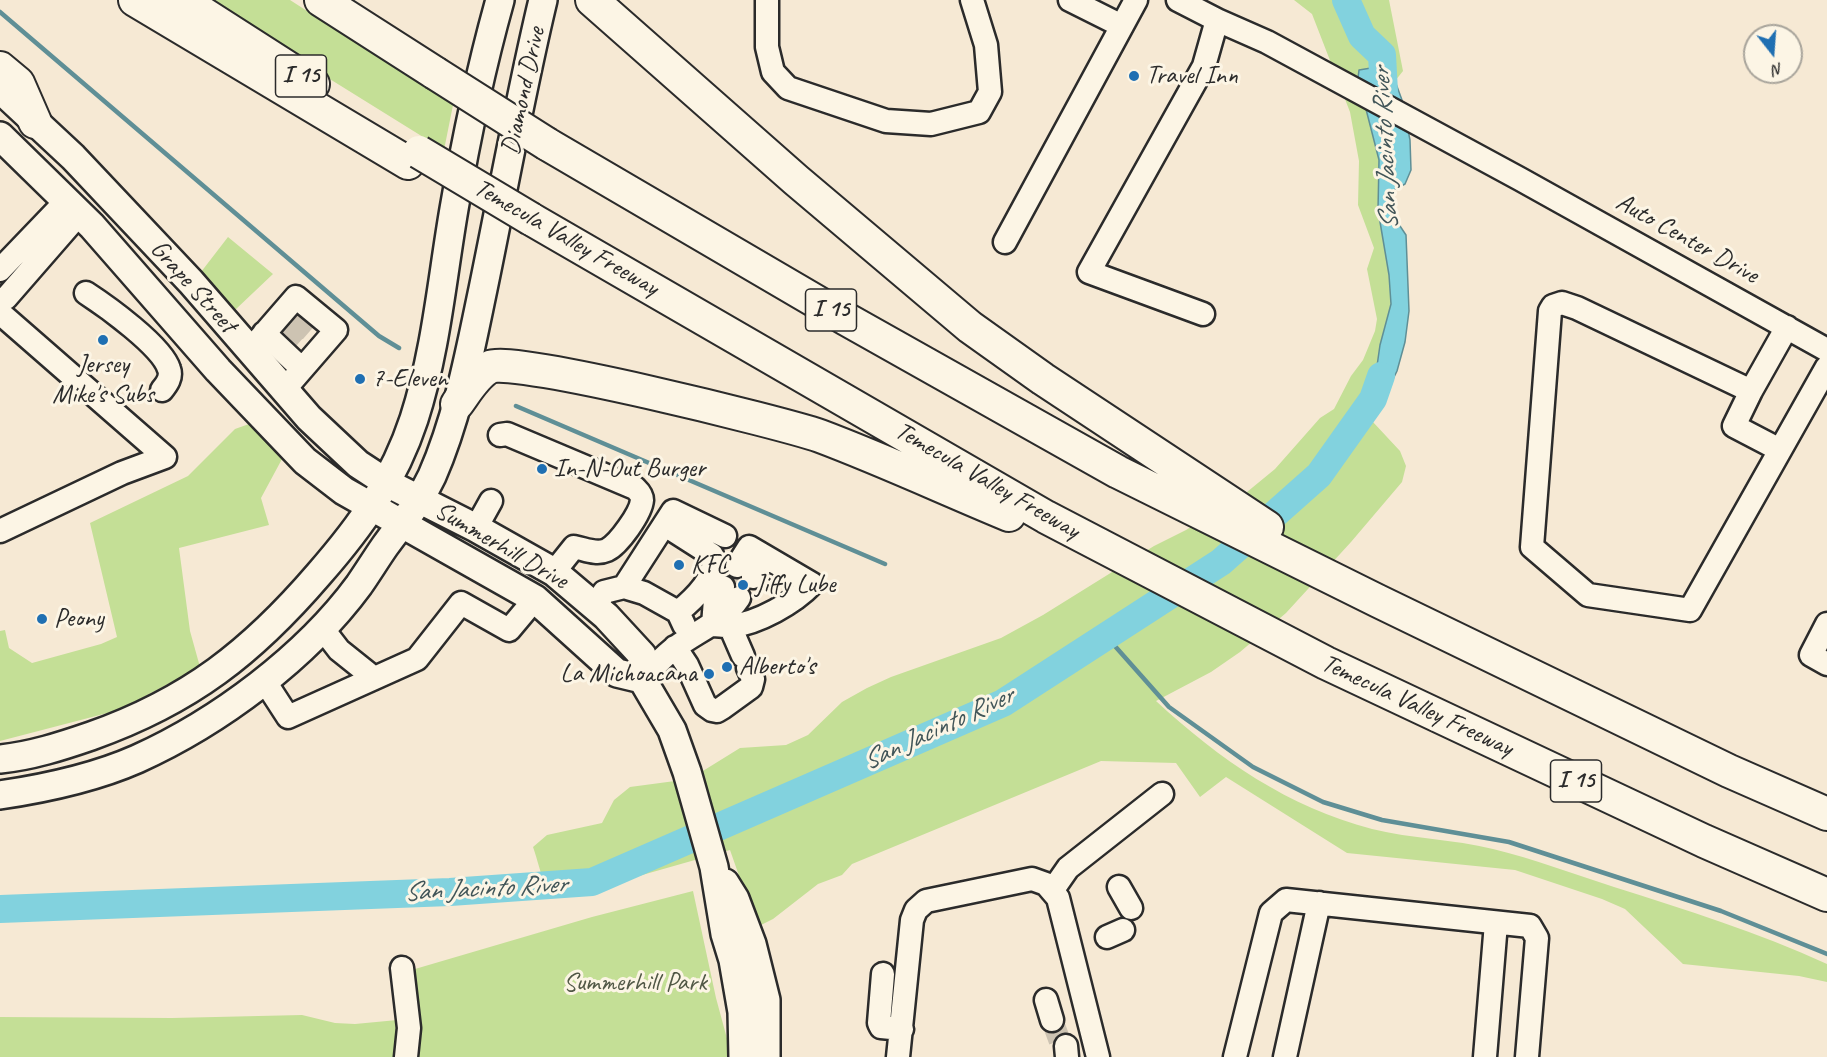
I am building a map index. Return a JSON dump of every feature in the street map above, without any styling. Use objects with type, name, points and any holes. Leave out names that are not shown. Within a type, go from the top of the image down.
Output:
[{"type":"highway","points":[[135,0],[413,157]]},
{"type":"highway","name":"Temecula Valley Freeway","points":[[183,0],[413,157],[485,190],[531,219],[1046,517],[1326,663],[1704,841],[1827,895]]},
{"type":"highway","name":"I 15","points":[[321,0],[547,144],[846,319],[1118,472],[1729,771],[1827,814]]},
{"type":"highway","points":[[592,0],[796,180],[970,327],[1043,379],[1378,601]]},
{"type":"highway","points":[[0,68],[18,83],[35,122]]},
{"type":"highway","points":[[457,404],[479,376],[492,366],[518,366],[615,385],[818,435],[1017,518],[1046,517]]},
{"type":"main road","points":[[0,759],[64,746],[127,724],[177,699],[214,674],[262,636],[352,537],[373,507],[403,450],[415,416],[433,345],[463,161],[500,0]]},
{"type":"main road","name":"Diamond Drive","points":[[0,795],[67,782],[135,759],[201,724],[264,680],[322,628],[358,587],[421,500],[443,447],[457,404],[543,0]]},
{"type":"main road","name":"Grape Street","points":[[0,89],[73,157],[216,311],[291,337],[284,390],[309,418],[350,457],[387,483]]},
{"type":"main road","name":"Grape Street","points":[[0,136],[73,206],[129,266],[218,370],[305,461],[344,491],[373,507]]},
{"type":"main road","points":[[73,206],[77,197],[84,198],[102,208],[184,300],[191,305],[216,311]]},
{"type":"main road","name":"Summerhill Drive","points":[[387,483],[476,528],[554,572],[595,607],[642,655],[642,679],[672,730],[687,772],[714,867],[725,934],[733,960],[742,1012],[743,1057]]},
{"type":"main road","name":"Summerhill Drive","points":[[373,507],[535,599],[617,673],[642,679]]},
{"type":"main road","points":[[535,599],[551,597],[578,615],[588,615],[595,607]]},
{"type":"main road","name":"Summerhill Drive","points":[[714,867],[735,899],[752,944],[766,1000],[766,1057]]},
{"type":"street","points":[[767,0],[767,47],[773,72],[788,88],[886,121],[931,124],[979,112],[990,92],[986,45],[972,0]]},
{"type":"street","points":[[1070,0],[1122,27]]},
{"type":"street","points":[[1005,243],[1136,0]]},
{"type":"street","name":"Auto Center Drive","points":[[1178,0],[1216,20],[1267,42],[1520,179],[1827,350]]},
{"type":"street","points":[[1203,314],[1089,272],[1204,66],[1216,20]]},
{"type":"street","points":[[0,270],[73,206]]},
{"type":"street","points":[[0,300],[6,298],[73,206]]},
{"type":"street","points":[[86,293],[137,333],[164,360],[170,375],[162,390]]},
{"type":"street","points":[[1751,391],[1577,308],[1562,303],[1553,306],[1550,311],[1532,547],[1588,595],[1690,610],[1827,368]]},
{"type":"street","points":[[0,313],[165,457],[122,473],[0,531]]},
{"type":"street","points":[[1780,450],[1734,426],[1787,327]]},
{"type":"street","points":[[284,390],[291,337]]},
{"type":"street","points":[[500,435],[507,434],[635,488],[640,493],[642,500],[638,510],[627,530],[613,545],[597,552],[574,547],[554,572]]},
{"type":"street","points":[[476,528],[491,501]]},
{"type":"street","points":[[624,586],[673,511],[725,537]]},
{"type":"street","points":[[665,525],[712,555],[715,563],[714,570],[692,601],[678,612]]},
{"type":"street","points":[[642,679],[683,643],[721,626],[747,622],[784,606],[801,596],[812,584],[758,552],[745,572]]},
{"type":"street","points":[[595,607],[604,592],[624,586],[644,593],[678,612]]},
{"type":"street","points":[[721,626],[731,593]]},
{"type":"street","points":[[264,680],[288,717],[417,659],[461,603],[509,630],[529,609],[535,599]]},
{"type":"street","points":[[678,612],[687,665],[705,705],[717,711],[751,687],[753,679],[745,662],[721,626]]},
{"type":"street","points":[[1827,624],[1811,655],[1827,663]]},
{"type":"street","points":[[322,628],[339,650],[374,678]]},
{"type":"street","points":[[1052,891],[1068,868],[1162,794]]},
{"type":"street","points":[[898,1057],[912,920],[916,910],[926,901],[1032,879],[1046,884],[1058,898],[1098,1057]]},
{"type":"street","points":[[1119,887],[1131,908]]},
{"type":"street","points":[[1235,1057],[1271,913],[1286,900],[1530,927],[1537,938],[1527,1057]]},
{"type":"street","points":[[1285,1057],[1319,903]]},
{"type":"street","points":[[1485,1057],[1496,922]]},
{"type":"street","points":[[402,968],[410,1028],[406,1057]]},
{"type":"street","points":[[883,974],[880,1027],[902,1029]]},
{"type":"green space","points":[[206,0],[290,0],[453,105],[444,150],[267,40]]},
{"type":"green space","points":[[1294,0],[1389,0],[1403,71],[1395,81],[1381,71],[1365,104],[1379,160],[1378,210],[1389,275],[1391,304],[1380,345],[1376,373],[1367,396],[1359,407],[1400,451],[1406,466],[1402,482],[1286,613],[1240,652],[1211,672],[1156,701],[1230,762],[1256,779],[1312,808],[1372,829],[1508,853],[1695,913],[1827,964],[1827,982],[1799,976],[1683,964],[1625,909],[1515,870],[1347,853],[1226,777],[1200,797],[1176,763],[1101,761],[852,864],[842,875],[818,884],[773,919],[757,927],[730,850],[579,893],[566,893],[550,888],[542,876],[533,847],[547,835],[602,823],[614,800],[630,787],[675,781],[698,774],[740,748],[786,745],[808,735],[842,702],[867,688],[891,677],[1001,638],[1247,492],[1275,469],[1320,418],[1334,409],[1351,376],[1363,360],[1375,331],[1377,319],[1367,269],[1374,248],[1358,205],[1359,161],[1350,112],[1312,14]]},
{"type":"green space","points":[[228,237],[273,274],[235,310],[201,272]]},
{"type":"green space","points":[[249,424],[282,459],[261,498],[269,525],[179,548],[190,631],[200,667],[119,710],[0,741],[0,631],[5,630],[9,648],[32,663],[101,644],[117,637],[90,523],[188,476],[235,429]]},
{"type":"green space","name":"Summerhill Park","points":[[693,891],[716,998],[729,1046],[728,1057],[416,1057],[415,969],[592,917]]},
{"type":"green space","points":[[302,1015],[335,1023],[355,1024],[408,1019],[403,1057],[0,1057],[0,1017],[172,1018]]},
{"type":"water","points":[[1371,68],[1381,71],[1395,81],[1402,100],[1410,140],[1411,170],[1405,184],[1392,191],[1388,198],[1388,208],[1406,235],[1409,311],[1405,342],[1397,371],[1383,400],[1367,415],[1359,407],[1367,396],[1376,373],[1380,345],[1391,304],[1389,275],[1378,210],[1379,160],[1358,78],[1359,70]]},
{"type":"waterway","name":"San Jacinto River","points":[[1346,0],[1362,36],[1382,55],[1385,110]]},
{"type":"waterway","points":[[0,12],[379,336],[399,348]]},
{"type":"waterway","name":"San Jacinto River","points":[[0,909],[450,892],[592,882],[1003,703],[1221,562],[1319,475],[1373,399],[1381,376]]},
{"type":"waterway","points":[[516,406],[885,564]]},
{"type":"waterway","points":[[1106,636],[1169,707],[1253,767],[1323,802],[1382,820],[1509,842],[1721,911],[1827,954]]},
{"type":"tunnel","points":[[295,318],[310,331]]},
{"type":"tunnel","points":[[282,332],[297,345]]},
{"type":"tunnel","points":[[731,593],[745,572]]},
{"type":"tunnel","points":[[1052,1020],[1062,1047]]},
{"type":"place","name":"Travel Inn","points":[[1134,76]]},
{"type":"place","name":"Jersey Mike's Subs","points":[[103,340]]},
{"type":"place","name":"7-Eleven","points":[[360,379]]},
{"type":"place","name":"In-N-Out Burger","points":[[542,469]]},
{"type":"place","name":"KFC","points":[[679,565]]},
{"type":"place","name":"Jiffy Lube","points":[[743,585]]},
{"type":"place","name":"Peony","points":[[42,619]]},
{"type":"place","name":"Alberto's","points":[[727,667]]},
{"type":"place","name":"La Michoacana","points":[[709,674]]}]
